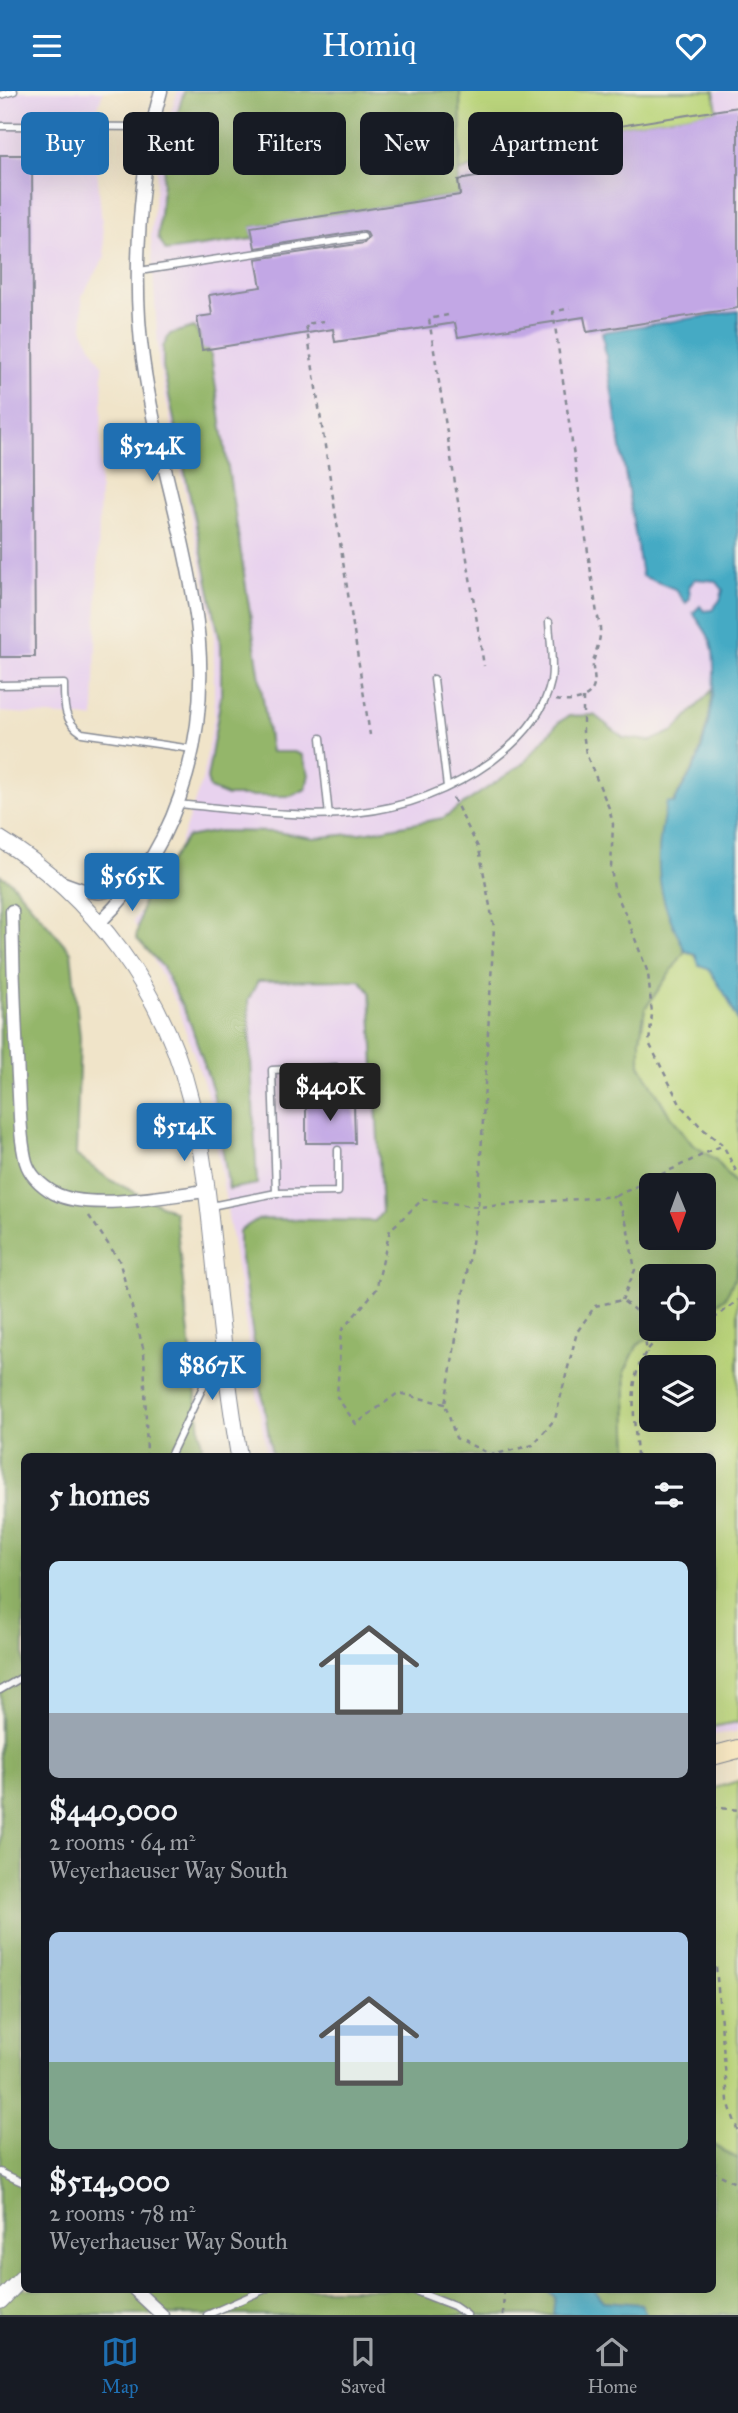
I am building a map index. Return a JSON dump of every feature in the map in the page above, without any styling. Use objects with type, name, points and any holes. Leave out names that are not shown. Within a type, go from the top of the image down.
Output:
[{"type":"main road","points":[[716,1755],[738,1749]]},
{"type":"street","points":[[156,112],[161,91]]},
{"type":"street","points":[[99,923],[140,879],[167,832],[178,804],[192,748],[200,696],[195,603],[142,355],[139,237],[145,175]]},
{"type":"street","points":[[0,839],[53,879],[99,923],[153,1002],[174,1048],[190,1096],[208,1198],[239,1453]]},
{"type":"street","points":[[53,879],[102,894],[140,879]]},
{"type":"street","points":[[12,911],[13,983],[22,1136],[27,1164],[38,1181],[55,1193],[79,1201],[208,1198]]},
{"type":"street","points":[[0,2301],[21,2279]]},
{"type":"street","points":[[138,2293],[162,2315]]},
{"type":"lane","points":[[0,95],[14,91]]},
{"type":"lane","points":[[0,126],[123,127]]},
{"type":"lane","points":[[139,271],[363,237]]},
{"type":"lane","points":[[178,804],[329,816],[369,813],[414,802],[467,779],[512,746],[536,718],[551,678],[549,622]]},
{"type":"lane","points":[[434,679],[447,787]]},
{"type":"lane","points":[[0,685],[64,684],[64,704],[68,720],[82,733],[192,748]]},
{"type":"lane","points":[[321,737],[329,816]]},
{"type":"lane","points":[[276,1193],[272,1070],[336,1067]]},
{"type":"lane","points":[[208,1198],[338,1192],[338,1150]]},
{"type":"lane","points":[[171,1453],[224,1343]]},
{"type":"lane","points":[[0,1691],[21,1678]]},
{"type":"lane","points":[[0,2172],[21,2182]]},
{"type":"lane","points":[[207,2315],[257,2293]]},
{"type":"lane","points":[[420,2293],[454,2306],[467,2315]]},
{"type":"path","points":[[546,697],[561,701],[589,695],[594,686],[593,663],[602,632],[597,614],[553,312],[570,308]]},
{"type":"path","points":[[447,315],[429,319],[484,666]]},
{"type":"path","points":[[324,321],[306,324],[370,735]]},
{"type":"path","points":[[583,698],[586,754],[613,824],[611,867],[614,889],[648,973],[652,1014],[649,1043],[681,1106],[723,1145],[738,1175]]},
{"type":"path","points":[[447,787],[479,849],[494,927],[478,1207],[445,1404],[456,1438],[488,1453]]},
{"type":"path","points":[[445,1404],[398,1393],[356,1424],[337,1397],[341,1331],[376,1290],[390,1230],[423,1199],[478,1207],[615,1196],[723,1145]]},
{"type":"path","points":[[615,1196],[627,1225],[635,1270],[622,1300]]},
{"type":"path","points":[[79,1201],[119,1260],[144,1350],[147,1453]]},
{"type":"path","points":[[622,1300],[642,1316],[647,1353]]},
{"type":"path","points":[[500,1453],[533,1445],[555,1419],[577,1332],[595,1307],[622,1300]]},
{"type":"path","points":[[716,1316],[738,1300]]},
{"type":"path","points":[[637,1453],[633,1405],[637,1367],[659,1341]]},
{"type":"path","points":[[716,1807],[738,1809]]},
{"type":"path","points":[[716,1967],[728,2101],[738,2132]]},
{"type":"path","points":[[716,2173],[738,2184]]},
{"type":"path","points":[[503,2315],[504,2293]]},
{"type":"shaded area","points":[[0,91],[103,91],[97,112],[21,112],[21,175],[98,175],[105,257],[82,296],[83,331],[103,366],[94,718],[0,712]]},
{"type":"shaded area","points":[[178,91],[738,91],[738,1730],[735,1732],[716,1734],[716,1453],[267,1453],[209,1098],[176,1003],[133,921],[170,871],[202,781],[214,716],[214,627],[159,365],[151,237],[157,175],[219,175],[219,112],[171,112]]},
{"type":"green space","points":[[184,91],[460,91],[460,195],[252,227],[253,239],[166,251],[158,237],[164,175],[219,175],[219,112],[178,112]]},
{"type":"green space","points":[[460,91],[714,91],[717,111],[623,126],[623,112],[468,112],[468,169],[459,172]]},
{"type":"green space","points":[[194,327],[211,355],[271,752],[294,752],[302,755],[309,774],[306,789],[291,796],[227,796],[210,789],[207,779],[221,697],[221,645],[163,367],[163,347],[170,334]]},
{"type":"green space","points":[[713,689],[709,717],[697,761],[673,803],[664,901],[685,951],[645,1009],[640,1039],[640,1065],[667,1111],[692,1144],[716,1160],[738,1187],[738,1260],[735,1278],[725,1298],[716,1304],[716,1264],[639,1264],[639,1341],[643,1341],[637,1346],[625,1371],[628,1453],[272,1453],[239,1247],[239,1231],[258,1219],[375,1221],[382,1212],[370,992],[360,980],[258,981],[248,1000],[257,1184],[229,1189],[213,1091],[191,1025],[163,967],[136,938],[143,901],[187,837],[219,831],[276,832],[314,838],[369,832],[443,818],[524,763],[559,722],[569,716],[594,715],[624,738],[651,741],[674,731]]},
{"type":"green space","points":[[0,875],[10,881],[71,952],[80,1037],[76,1155],[110,1180],[175,1212],[203,1453],[21,1453],[21,2293],[716,2293],[716,2146],[738,2159],[738,2315],[0,2315]]},
{"type":"green space","points":[[685,951],[695,955],[711,971],[724,991],[738,1022],[738,1187],[716,1160],[692,1144],[667,1111],[640,1065],[640,1039],[645,1009]]},
{"type":"green space","points":[[738,1260],[738,1722],[716,1726],[716,1453],[628,1453],[625,1371],[637,1346],[643,1341],[716,1341],[716,1303],[728,1291]]},
{"type":"green space","points":[[738,1781],[738,2159],[716,2146],[716,1788]]},
{"type":"water","points":[[738,311],[738,1022],[728,999],[708,968],[699,965],[695,954],[685,951],[666,906],[659,864],[660,838],[667,802],[674,803],[696,765],[711,706],[713,651],[708,636],[693,613],[700,606],[704,611],[712,610],[720,600],[723,590],[716,581],[695,579],[689,587],[690,598],[686,603],[675,589],[642,576],[602,332]]},
{"type":"water","points":[[550,2293],[596,2293],[603,2301],[641,2304],[647,2315],[557,2315],[553,2314],[555,2297]]},
{"type":"building","points":[[738,107],[738,308],[587,332],[584,317],[458,337],[455,323],[335,342],[333,329],[202,350],[197,317],[212,315],[209,295],[261,287],[256,259],[364,243],[369,237],[362,231],[255,248],[251,227],[460,195],[458,180],[487,175],[623,175],[623,125]]},
{"type":"building","points":[[0,155],[21,155],[21,175],[32,175],[35,657],[0,657]]},
{"type":"building","points":[[306,1102],[354,1102],[355,1143],[306,1143]]}]
